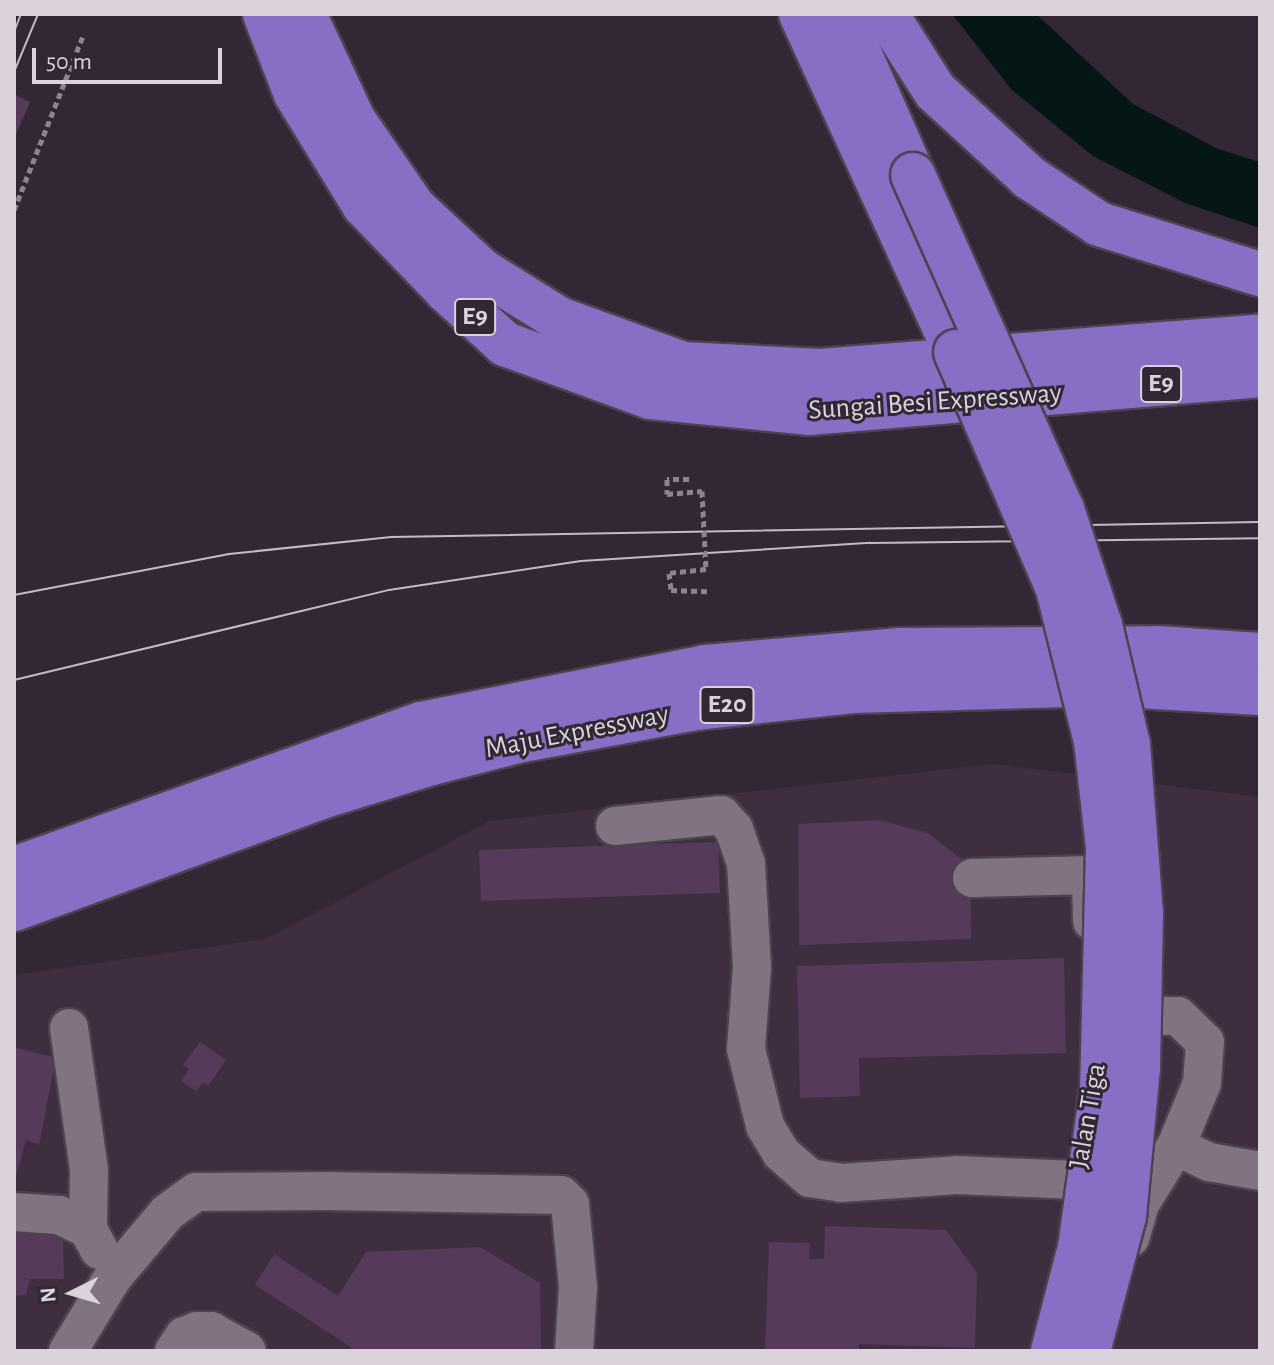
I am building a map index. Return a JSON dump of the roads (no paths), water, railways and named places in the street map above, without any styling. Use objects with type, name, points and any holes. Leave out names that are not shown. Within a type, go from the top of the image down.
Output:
[{"type":"highway","name":"Sungai Besi Expressway","points":[[265,14],[296,94],[364,205],[505,344],[650,397],[810,413],[1260,375]]},
{"type":"highway","points":[[304,14],[354,121],[414,208],[482,271],[559,319],[683,364],[820,371],[1260,336]]},
{"type":"highway","points":[[801,14],[895,178],[1062,509],[1100,625],[1128,744],[1141,913],[1138,1068],[1124,1216],[1088,1351]]},
{"type":"highway","points":[[842,14],[895,178],[1058,589],[1096,741],[1108,848],[1102,1089],[1080,1247],[1053,1351]]},
{"type":"highway","points":[[886,14],[935,91],[1030,178],[1099,224],[1260,274]]},
{"type":"highway","name":"Maju Expressway","points":[[14,909],[421,724],[705,667],[900,650],[1158,648],[1260,655]]},
{"type":"highway","name":"Maju Expressway","points":[[14,869],[212,818],[321,797],[432,763],[522,740],[697,708],[853,691],[1087,685],[1260,693]]},
{"type":"street","points":[[615,826],[721,815],[734,829],[747,878],[752,967],[746,1049],[765,1126],[781,1153],[810,1178],[841,1183],[957,1175],[1077,1180]]},
{"type":"street","points":[[972,878],[1091,875],[1097,1056]]},
{"type":"street","name":"Jalan Tiga","points":[[1043,1351],[1077,1180],[1097,1056],[1117,1028],[1142,1015],[1178,1016],[1205,1042],[1202,1083],[1176,1146],[1140,1204],[1096,1351]]},
{"type":"street","points":[[69,1028],[89,1170],[88,1229],[113,1277]]},
{"type":"street","points":[[1176,1146],[1209,1162],[1260,1171]]},
{"type":"street","points":[[68,1351],[113,1277],[168,1212],[196,1192],[561,1195],[570,1204],[578,1287],[574,1351]]},
{"type":"street","points":[[14,1212],[59,1215],[88,1229]]},
{"type":"street","points":[[174,1351],[184,1336],[197,1331],[211,1331],[247,1351]]},
{"type":"tram line","points":[[14,32],[21,14]]},
{"type":"tram line","points":[[14,72],[38,14]]},
{"type":"tram line","points":[[14,595],[229,554],[391,537],[1260,522]]},
{"type":"tram line","points":[[14,680],[389,590],[581,561],[870,543],[1260,538]]}]
